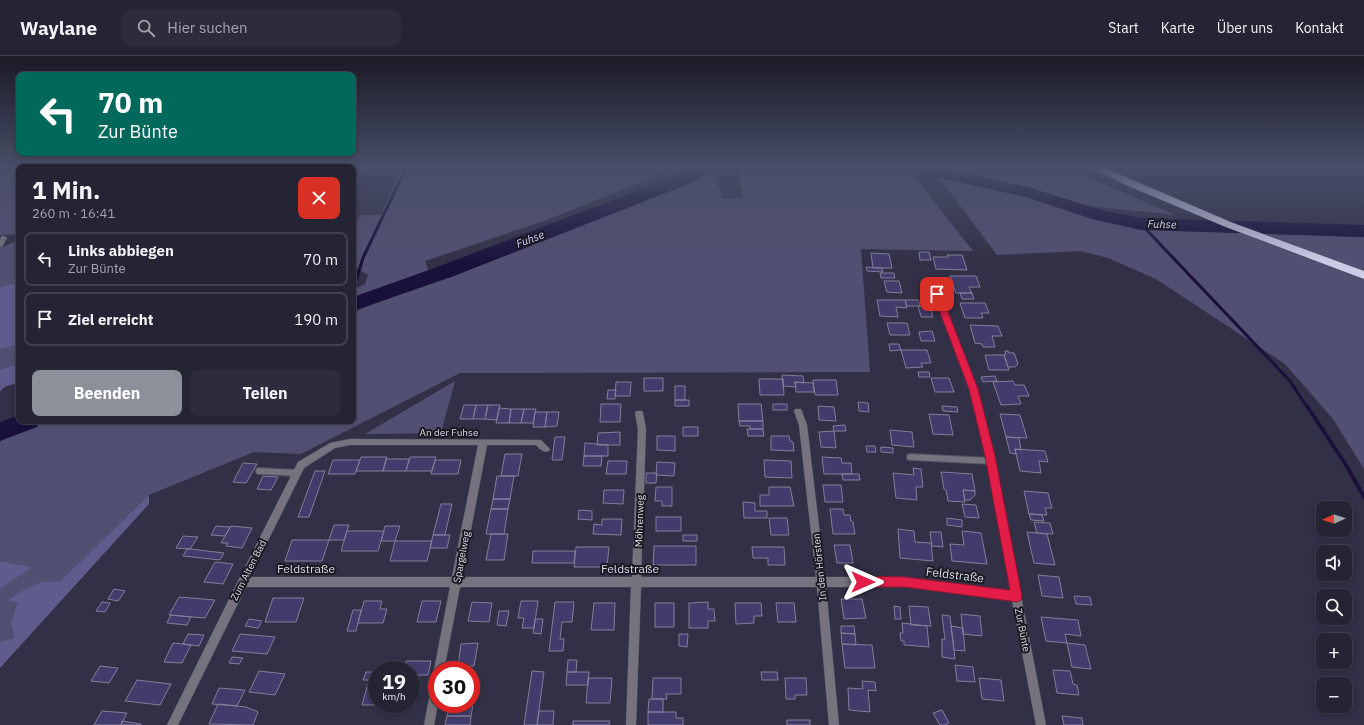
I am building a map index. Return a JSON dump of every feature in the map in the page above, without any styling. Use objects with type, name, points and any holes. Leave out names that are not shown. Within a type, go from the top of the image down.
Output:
[{"type":"highway","points":[[1167,199],[1300,253],[1364,276]]},
{"type":"street","points":[[0,238],[4,238],[0,245]]},
{"type":"street","name":"Zur Bünte","points":[[926,286],[937,294],[973,389],[991,460],[1041,725]]},
{"type":"street","name":"In den Hörsten","points":[[798,411],[803,425],[821,582],[834,725]]},
{"type":"street","name":"Möhrenweg","points":[[631,725],[642,430],[639,413]]},
{"type":"street","name":"An der Fuhse","points":[[350,442],[538,442],[546,449]]},
{"type":"street","name":"Zum Alten Bad","points":[[172,725],[301,465],[333,445],[350,442]]},
{"type":"street","name":"Spargelweg","points":[[442,661],[483,443]]},
{"type":"street","name":"Feldstraße","points":[[242,582],[905,582],[1017,596]]},
{"type":"street","points":[[429,725],[431,713]]},
{"type":"lane","points":[[910,457],[991,460]]},
{"type":"lane","points":[[259,471],[297,474]]},
{"type":"shaded area","points":[[0,199],[16,199],[16,234],[0,235]]},
{"type":"shaded area","points":[[387,199],[598,199],[547,220],[425,261],[429,272],[356,298],[356,288],[365,284],[368,275],[356,268],[356,221],[361,215],[381,215]]},
{"type":"shaded area","points":[[647,199],[932,199],[973,251],[861,249],[870,372],[460,373],[301,454],[254,452],[149,495],[60,581],[41,582],[8,601],[17,601],[11,623],[14,638],[0,641],[0,589],[33,567],[0,561],[0,442],[2,440],[41,424],[356,424],[356,311]]},
{"type":"shaded area","points":[[955,199],[1037,199],[1110,223],[1176,231],[1364,237],[1364,469],[1333,419],[1285,364],[1156,279],[1108,258],[1081,251],[997,255]]},
{"type":"shaded area","points":[[1066,199],[1139,199],[1175,215],[1089,206]]},
{"type":"shaded area","points":[[16,241],[16,283],[0,287],[0,248]]},
{"type":"shaded area","points":[[16,283],[16,346],[0,349],[0,287]]},
{"type":"shaded area","points":[[16,346],[16,364],[0,370],[0,349]]},
{"type":"shaded area","points":[[16,364],[16,384],[6,386],[0,392],[0,370]]},
{"type":"shaded area","points":[[455,381],[441,433],[365,434]]},
{"type":"shaded area","points":[[149,495],[149,504],[0,668],[0,641],[14,638],[11,623],[17,602],[7,601],[18,593],[41,582],[60,581]]},
{"type":"shaded area","points":[[0,561],[33,567],[0,589]]},
{"type":"building","points":[[919,252],[929,252],[931,260],[920,260]]},
{"type":"building","points":[[871,253],[889,254],[892,268],[873,268]]},
{"type":"building","points":[[947,255],[962,255],[967,270],[936,269],[933,257],[948,257]]},
{"type":"building","points":[[866,267],[882,268],[883,272],[867,271]]},
{"type":"building","points":[[880,273],[894,273],[895,278],[881,278]]},
{"type":"building","points":[[950,276],[976,276],[980,287],[969,287],[972,293],[956,293]]},
{"type":"building","points":[[884,281],[899,281],[902,293],[887,292]]},
{"type":"building","points":[[960,293],[972,293],[974,299],[962,299]]},
{"type":"building","points":[[877,300],[905,300],[907,308],[896,307],[898,317],[880,316]]},
{"type":"building","points":[[905,300],[918,300],[920,306],[907,306]]},
{"type":"building","points":[[960,303],[985,303],[989,313],[981,313],[983,318],[965,318]]},
{"type":"building","points":[[918,306],[930,306],[933,317],[921,317]]},
{"type":"building","points":[[887,323],[907,323],[910,335],[890,335]]},
{"type":"building","points":[[970,325],[998,326],[1002,336],[992,336],[995,347],[983,347],[982,344],[975,343]]},
{"type":"building","points":[[932,331],[935,341],[921,341],[919,332]]},
{"type":"building","points":[[889,344],[899,344],[901,350],[890,351]]},
{"type":"building","points":[[901,350],[927,350],[931,363],[921,363],[923,367],[906,368]]},
{"type":"building","points":[[1005,351],[1014,353],[1018,364],[1015,367],[1008,367],[1004,355],[1006,354]]},
{"type":"building","points":[[985,355],[1004,355],[1009,370],[989,370]]},
{"type":"building","points":[[918,372],[929,372],[930,377],[919,377]]},
{"type":"building","points":[[782,375],[803,376],[804,383],[795,382],[796,387],[783,386]]},
{"type":"building","points":[[995,376],[997,381],[983,382],[981,377]]},
{"type":"building","points":[[644,378],[663,378],[663,391],[644,391]]},
{"type":"building","points":[[931,378],[949,378],[954,392],[935,392]]},
{"type":"building","points":[[759,379],[783,379],[784,395],[760,395]]},
{"type":"building","points":[[813,380],[836,380],[838,395],[815,395]]},
{"type":"building","points":[[1013,381],[1015,385],[1024,385],[1029,396],[1018,396],[1021,404],[1001,405],[993,382]]},
{"type":"building","points":[[616,382],[631,382],[630,396],[615,396]]},
{"type":"building","points":[[795,382],[813,383],[814,392],[796,392]]},
{"type":"building","points":[[675,386],[685,386],[685,400],[675,400]]},
{"type":"building","points":[[608,390],[616,390],[615,399],[607,399]]},
{"type":"building","points":[[675,400],[689,400],[689,406],[675,406]]},
{"type":"building","points":[[858,402],[868,403],[869,412],[859,411]]},
{"type":"building","points":[[601,404],[621,404],[620,422],[600,422]]},
{"type":"building","points":[[738,404],[761,404],[763,421],[739,421]]},
{"type":"building","points":[[773,404],[787,404],[787,410],[773,410]]},
{"type":"building","points":[[464,405],[476,405],[473,419],[460,419]]},
{"type":"building","points":[[476,405],[488,405],[485,419],[473,419]]},
{"type":"building","points":[[488,405],[500,405],[497,420],[485,419]]},
{"type":"building","points":[[818,406],[834,407],[836,421],[819,420]]},
{"type":"building","points":[[942,406],[957,407],[958,412],[943,411]]},
{"type":"building","points":[[499,408],[511,409],[509,423],[496,423]]},
{"type":"building","points":[[511,409],[524,409],[521,423],[509,423]]},
{"type":"building","points":[[524,409],[536,409],[533,423],[521,423]]},
{"type":"building","points":[[535,412],[547,412],[545,427],[533,427]]},
{"type":"building","points":[[547,412],[559,412],[557,426],[545,427]]},
{"type":"building","points":[[929,414],[949,415],[953,435],[933,434]]},
{"type":"building","points":[[1000,414],[1020,415],[1027,438],[1006,437]]},
{"type":"building","points":[[739,421],[763,421],[763,429],[750,429],[750,426],[740,426]]},
{"type":"building","points":[[845,425],[846,431],[834,431],[833,426]]},
{"type":"building","points":[[683,427],[698,427],[698,436],[683,436]]},
{"type":"building","points":[[747,429],[763,429],[764,436],[748,436]]},
{"type":"building","points":[[890,430],[912,432],[914,447],[892,445]]},
{"type":"building","points":[[834,431],[836,448],[821,447],[819,432]]},
{"type":"building","points":[[620,432],[620,445],[597,445],[598,433]]},
{"type":"building","points":[[657,436],[675,436],[675,451],[657,450]]},
{"type":"building","points":[[771,436],[789,436],[790,441],[793,442],[794,451],[771,450]]},
{"type":"building","points":[[555,437],[565,437],[562,460],[552,460]]},
{"type":"building","points":[[1006,437],[1019,438],[1021,450],[1015,449],[1016,454],[1010,453]]},
{"type":"building","points":[[585,443],[608,445],[608,456],[584,456]]},
{"type":"building","points":[[866,446],[875,446],[876,452],[867,452]]},
{"type":"building","points":[[881,447],[893,448],[893,453],[881,452]]},
{"type":"building","points":[[1015,449],[1045,451],[1048,462],[1039,461],[1041,473],[1020,471]]},
{"type":"building","points":[[505,454],[522,454],[518,476],[501,476]]},
{"type":"building","points":[[584,456],[602,456],[601,466],[583,466]]},
{"type":"building","points":[[361,457],[387,457],[383,471],[356,471]]},
{"type":"building","points":[[410,457],[436,457],[432,471],[406,471]]},
{"type":"building","points":[[822,457],[841,458],[842,463],[851,463],[852,474],[824,474]]},
{"type":"building","points":[[386,459],[409,459],[406,471],[383,471]]},
{"type":"building","points":[[333,460],[360,460],[355,474],[328,474]]},
{"type":"building","points":[[435,460],[461,460],[458,474],[431,474]]},
{"type":"building","points":[[764,460],[791,461],[792,478],[765,477]]},
{"type":"building","points":[[608,461],[627,461],[626,474],[606,474]]},
{"type":"building","points":[[657,462],[675,463],[674,476],[656,475]]},
{"type":"building","points":[[243,463],[257,464],[246,483],[233,482]]},
{"type":"building","points":[[913,468],[921,469],[923,487],[916,487],[917,500],[896,498],[893,473],[914,475]]},
{"type":"building","points":[[315,471],[325,471],[309,517],[298,517]]},
{"type":"building","points":[[941,472],[972,474],[975,491],[963,490],[965,502],[948,501]]},
{"type":"building","points":[[646,473],[657,473],[656,483],[646,483]]},
{"type":"building","points":[[842,474],[859,474],[860,480],[843,480]]},
{"type":"building","points":[[263,476],[278,477],[271,490],[257,489]]},
{"type":"building","points":[[497,476],[514,476],[510,499],[493,499]]},
{"type":"building","points":[[823,485],[841,485],[843,502],[825,502]]},
{"type":"building","points":[[656,487],[672,487],[672,506],[662,506],[662,501],[655,501]]},
{"type":"building","points":[[769,487],[790,487],[794,506],[760,506],[760,495],[769,495]]},
{"type":"building","points":[[604,490],[624,490],[623,504],[603,503]]},
{"type":"building","points":[[963,490],[975,491],[975,495],[970,500],[965,500]]},
{"type":"building","points":[[1024,491],[1048,493],[1052,508],[1045,508],[1047,515],[1029,514]]},
{"type":"building","points":[[493,499],[510,499],[508,509],[491,509]]},
{"type":"building","points":[[743,502],[755,503],[755,511],[767,511],[767,518],[744,518]]},
{"type":"building","points":[[441,504],[452,504],[445,535],[433,535]]},
{"type":"building","points":[[962,504],[976,505],[979,518],[965,517]]},
{"type":"building","points":[[491,509],[508,509],[504,534],[486,534]]},
{"type":"building","points":[[830,509],[843,509],[844,515],[850,515],[855,534],[833,534]]},
{"type":"building","points":[[579,510],[592,511],[592,520],[578,519]]},
{"type":"building","points":[[1029,514],[1042,515],[1044,521],[1031,520]]},
{"type":"building","points":[[656,517],[681,517],[681,531],[656,531]]},
{"type":"building","points":[[769,518],[787,518],[789,535],[771,535]]},
{"type":"building","points":[[947,518],[962,520],[962,527],[947,525]]},
{"type":"building","points":[[602,519],[622,519],[621,535],[593,534],[594,524],[602,525]]},
{"type":"building","points":[[1034,522],[1050,523],[1053,534],[1037,533]]},
{"type":"building","points":[[334,525],[349,525],[344,540],[329,540]]},
{"type":"building","points":[[216,526],[230,527],[225,536],[211,535]]},
{"type":"building","points":[[231,526],[252,528],[242,548],[226,546],[228,543],[221,543]]},
{"type":"building","points":[[385,526],[400,526],[395,541],[381,541]]},
{"type":"building","points":[[898,529],[914,531],[915,542],[931,543],[933,561],[900,558]]},
{"type":"building","points":[[347,531],[384,531],[378,551],[341,551]]},
{"type":"building","points":[[962,531],[981,533],[987,564],[952,561],[950,544],[964,545]]},
{"type":"building","points":[[930,532],[941,532],[943,547],[932,546]]},
{"type":"building","points":[[1027,532],[1047,534],[1055,565],[1034,563]]},
{"type":"building","points":[[491,534],[508,534],[504,560],[486,560]]},
{"type":"building","points":[[433,535],[450,535],[447,548],[430,548]]},
{"type":"building","points":[[683,535],[697,535],[697,541],[683,541]]},
{"type":"building","points":[[183,536],[198,537],[190,549],[176,548]]},
{"type":"building","points":[[292,540],[329,540],[322,561],[285,561]]},
{"type":"building","points":[[395,541],[432,541],[427,561],[390,561]]},
{"type":"building","points":[[834,545],[850,545],[853,563],[837,563]]},
{"type":"building","points":[[654,546],[696,546],[696,565],[653,565]]},
{"type":"building","points":[[576,547],[609,547],[607,567],[574,567]]},
{"type":"building","points":[[752,547],[784,547],[785,565],[768,565],[768,558],[753,558]]},
{"type":"building","points":[[187,549],[224,553],[220,560],[183,556]]},
{"type":"building","points":[[533,551],[575,551],[574,563],[532,563]]},
{"type":"building","points":[[215,562],[233,564],[223,584],[204,582]]},
{"type":"building","points":[[1038,575],[1059,577],[1063,598],[1042,596]]},
{"type":"building","points":[[114,589],[125,591],[118,601],[108,599]]},
{"type":"building","points":[[1074,596],[1090,597],[1092,605],[1076,604]]},
{"type":"building","points":[[179,597],[215,600],[205,618],[169,615]]},
{"type":"building","points":[[273,598],[304,598],[296,622],[265,622]]},
{"type":"building","points":[[841,599],[862,599],[866,618],[844,619]]},
{"type":"building","points":[[364,601],[382,601],[380,609],[387,609],[383,623],[358,623]]},
{"type":"building","points":[[422,601],[441,601],[436,622],[417,622]]},
{"type":"building","points":[[521,601],[538,601],[534,628],[522,628],[524,618],[518,618]]},
{"type":"building","points":[[102,602],[110,603],[105,612],[96,611]]},
{"type":"building","points":[[472,602],[492,603],[489,622],[468,621]]},
{"type":"building","points":[[555,602],[574,602],[572,622],[562,622],[560,639],[564,639],[563,651],[549,651]]},
{"type":"building","points":[[708,602],[708,609],[714,609],[715,621],[708,621],[708,628],[689,628],[689,603]]},
{"type":"building","points":[[594,603],[615,603],[614,630],[591,630]]},
{"type":"building","points":[[655,603],[674,603],[674,627],[655,627]]},
{"type":"building","points":[[735,603],[761,603],[762,616],[754,616],[754,623],[736,624]]},
{"type":"building","points":[[776,603],[794,603],[796,622],[778,622]]},
{"type":"building","points":[[894,606],[900,607],[901,619],[895,619]]},
{"type":"building","points":[[909,606],[928,607],[931,626],[911,625]]},
{"type":"building","points":[[353,610],[361,610],[356,631],[347,631]]},
{"type":"building","points":[[499,611],[509,611],[506,626],[497,625]]},
{"type":"building","points":[[961,614],[980,616],[982,636],[963,634]]},
{"type":"building","points":[[171,615],[191,617],[187,625],[167,623]]},
{"type":"building","points":[[942,615],[950,616],[955,659],[942,657],[942,639],[945,640]]},
{"type":"building","points":[[1041,617],[1078,620],[1081,636],[1065,634],[1067,643],[1046,641]]},
{"type":"building","points":[[249,619],[262,621],[258,628],[245,626]]},
{"type":"building","points":[[535,619],[543,619],[541,634],[533,633]]},
{"type":"building","points":[[902,623],[927,626],[929,647],[904,645],[904,641],[901,641],[900,633],[903,633]]},
{"type":"building","points":[[841,626],[854,626],[855,634],[841,633]]},
{"type":"building","points":[[951,626],[963,628],[965,651],[954,650]]},
{"type":"building","points":[[841,633],[855,634],[856,645],[842,644]]},
{"type":"building","points":[[188,634],[204,635],[199,646],[183,644]]},
{"type":"building","points":[[240,634],[275,637],[267,654],[232,651]]},
{"type":"building","points":[[679,634],[688,634],[687,647],[679,646]]},
{"type":"building","points":[[173,643],[191,645],[182,663],[164,662]]},
{"type":"building","points":[[478,643],[475,661],[459,661],[461,644]]},
{"type":"building","points":[[1067,643],[1085,645],[1091,669],[1072,667]]},
{"type":"building","points":[[842,644],[872,645],[875,668],[845,668]]},
{"type":"building","points":[[232,657],[243,658],[239,664],[229,663]]},
{"type":"building","points":[[568,660],[577,660],[576,672],[567,672]]},
{"type":"building","points":[[420,661],[428,661],[428,675],[420,675]]},
{"type":"building","points":[[955,665],[973,667],[975,682],[957,681]]},
{"type":"building","points":[[100,666],[118,668],[109,683],[91,681]]},
{"type":"building","points":[[1053,670],[1070,671],[1073,684],[1077,685],[1079,695],[1057,693]]},
{"type":"building","points":[[259,671],[285,674],[275,695],[249,692]]},
{"type":"building","points":[[532,671],[544,672],[537,725],[524,725]]},
{"type":"building","points":[[366,672],[368,672],[368,680],[363,680]]},
{"type":"building","points":[[567,672],[589,672],[588,685],[566,685]]},
{"type":"building","points":[[761,672],[777,672],[778,680],[762,680]]},
{"type":"building","points":[[588,678],[612,678],[610,703],[586,703]]},
{"type":"building","points":[[653,678],[681,678],[681,694],[666,694],[667,699],[652,699]]},
{"type":"building","points":[[785,678],[806,678],[807,695],[795,695],[795,699],[786,699]]},
{"type":"building","points":[[979,678],[1001,680],[1004,701],[982,699]]},
{"type":"building","points":[[137,680],[171,684],[160,705],[125,701]]},
{"type":"building","points":[[862,681],[875,682],[876,691],[868,690],[870,712],[849,710],[848,688],[863,689]]},
{"type":"building","points":[[368,683],[368,705],[362,705]]},
{"type":"building","points":[[219,688],[245,690],[237,706],[212,704]]},
{"type":"building","points":[[649,699],[663,699],[663,712],[648,712]]},
{"type":"building","points":[[218,704],[246,707],[258,712],[253,725],[209,724]]},
{"type":"building","points":[[942,710],[949,723],[945,725],[940,725],[933,713]]},
{"type":"building","points":[[102,711],[127,713],[121,725],[94,725]]},
{"type":"building","points":[[539,711],[554,711],[553,725],[537,725]]},
{"type":"building","points":[[648,712],[676,712],[676,718],[683,718],[683,725],[648,725]]},
{"type":"building","points":[[448,713],[472,713],[471,716],[447,716]]},
{"type":"building","points":[[447,716],[471,716],[470,725],[445,725]]},
{"type":"building","points":[[1062,716],[1082,718],[1083,725],[1064,725]]},
{"type":"building","points":[[787,720],[810,720],[810,725],[787,725]]},
{"type":"building","points":[[122,721],[141,724],[141,725],[121,725]]},
{"type":"building","points":[[573,721],[610,721],[609,725],[573,725]]},
{"type":"waterway","points":[[356,280],[363,258],[391,199]]},
{"type":"waterway","name":"Fuhse","points":[[356,303],[447,271],[633,199]]},
{"type":"waterway","name":"Fuhse","points":[[1050,199],[1098,215],[1141,224],[1364,231]]},
{"type":"waterway","points":[[1141,224],[1290,381],[1307,407]]},
{"type":"waterway","points":[[1307,406],[1346,465],[1364,497]]},
{"type":"waterway","name":"Fuhse","points":[[0,432],[21,424]]},
{"type":"route","points":[[863,582],[905,582],[1017,596],[990,456],[973,389],[937,294]]}]
